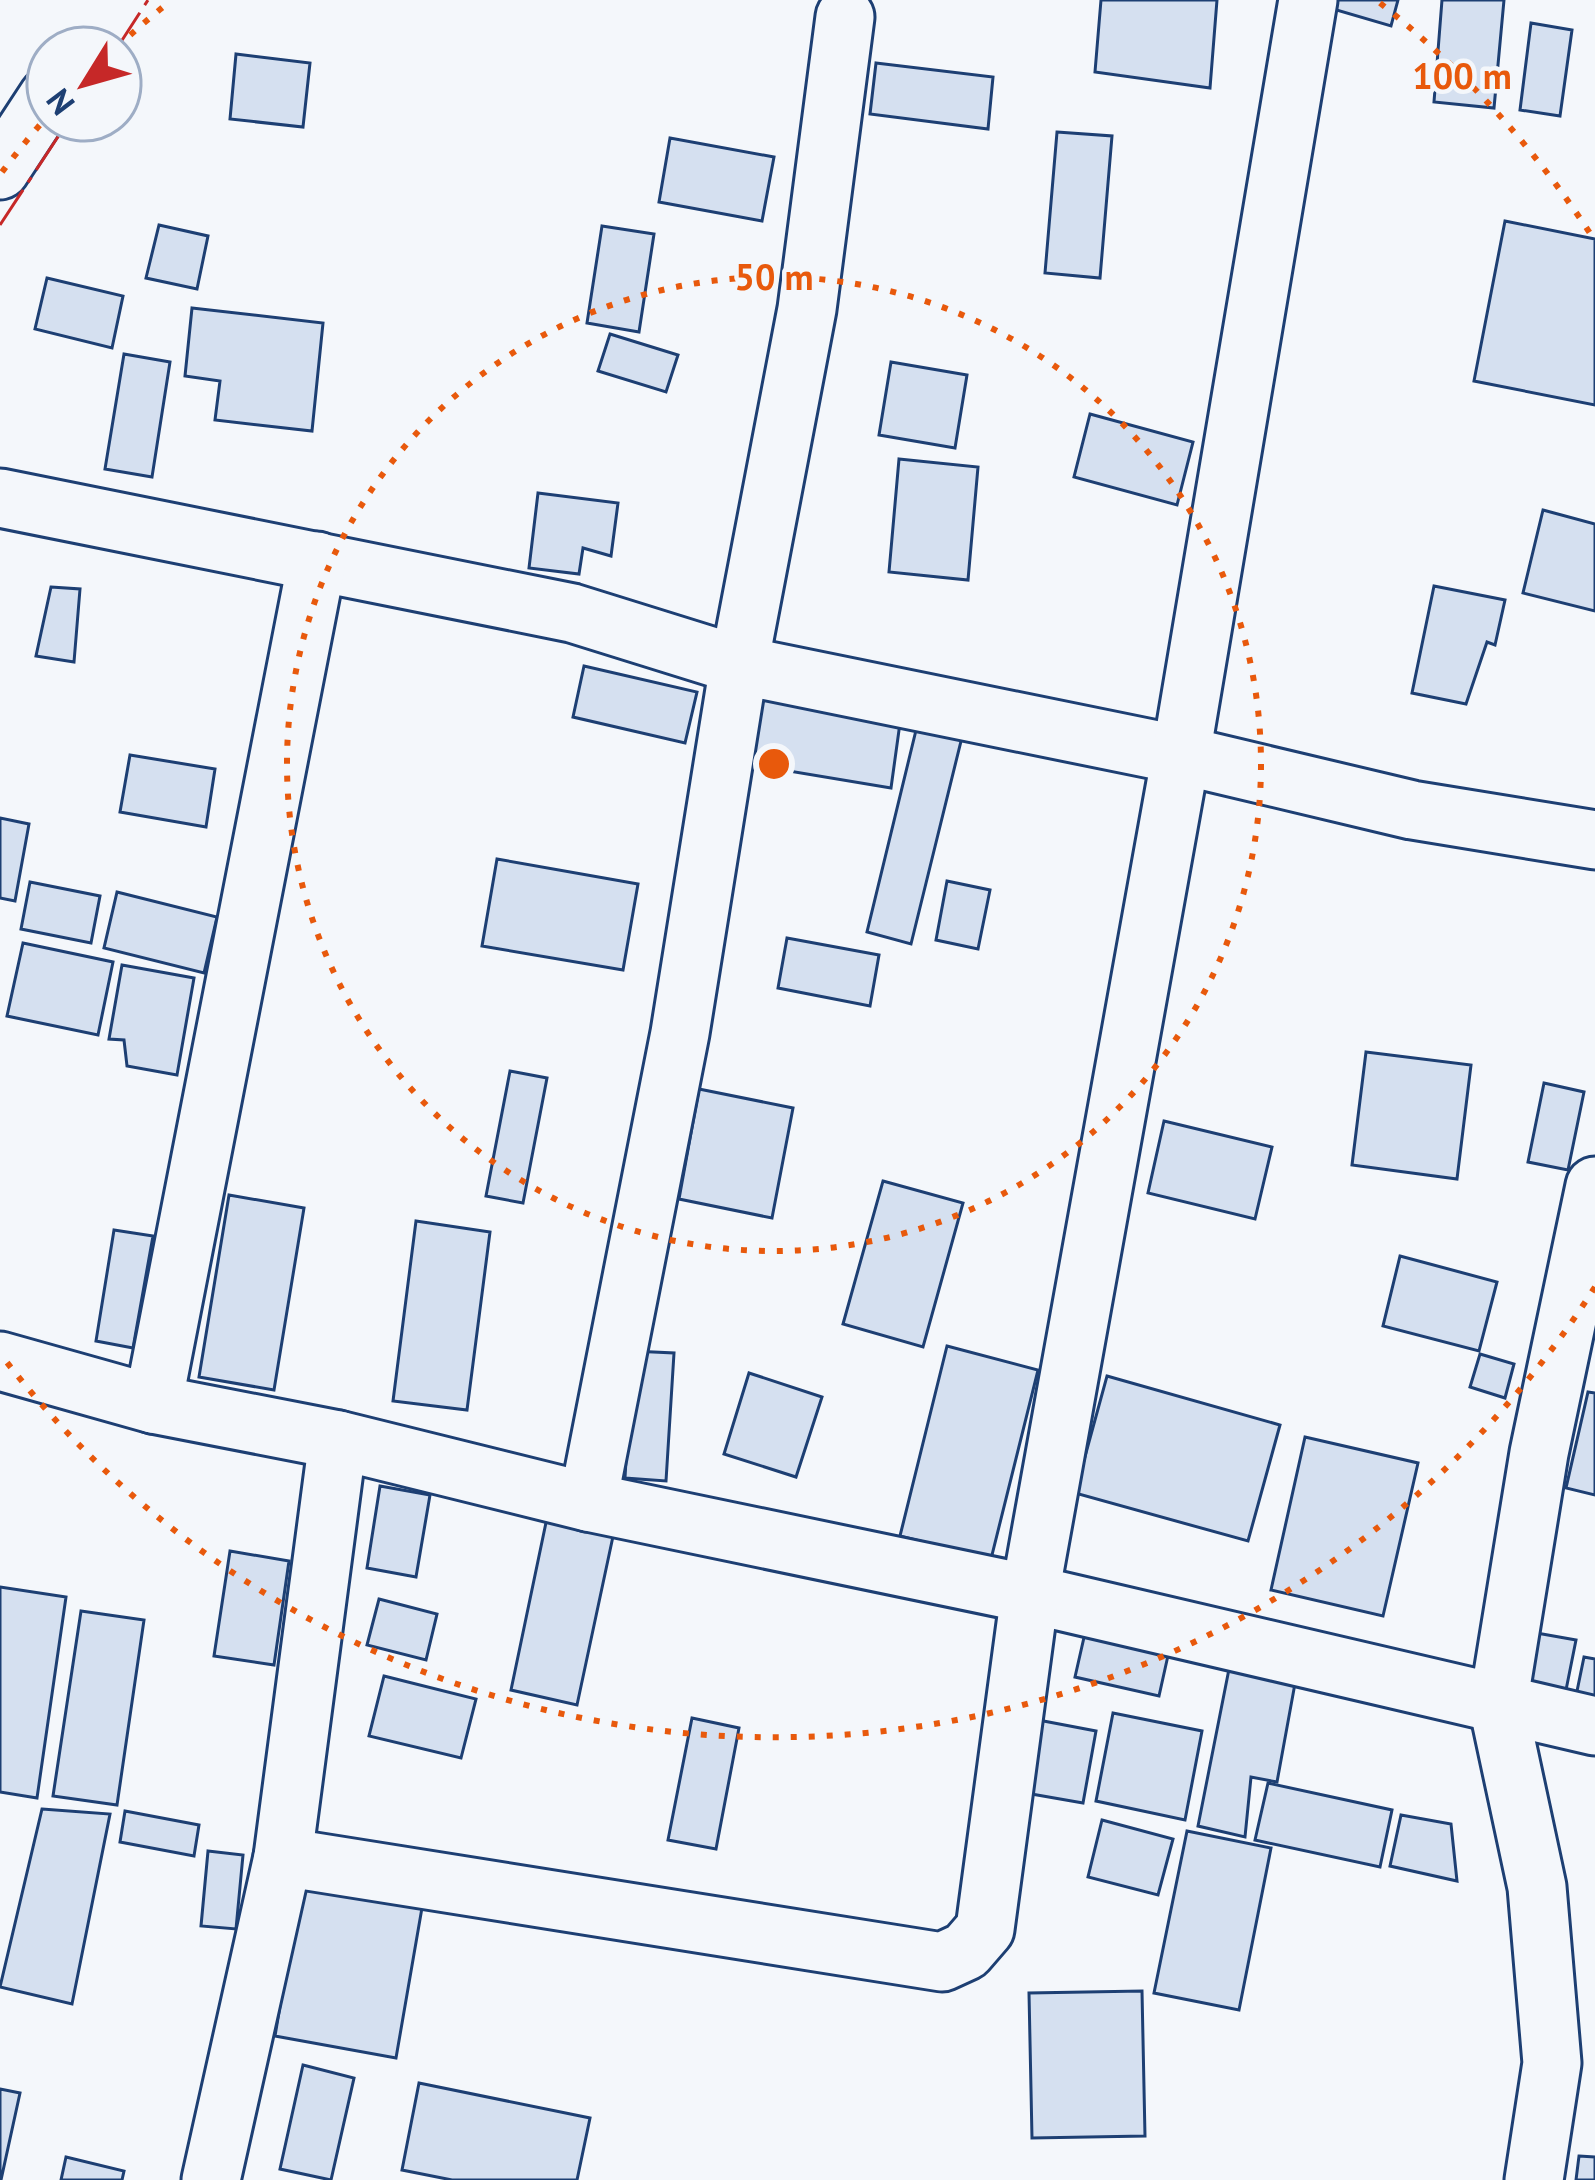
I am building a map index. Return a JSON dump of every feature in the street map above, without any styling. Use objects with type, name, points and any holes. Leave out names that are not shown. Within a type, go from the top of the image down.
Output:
[{"type":"street","points":[[283,1858],[942,1962],[966,1951],[985,1929],[1030,1594],[1181,755],[1308,0]]},
{"type":"street","points":[[587,1502],[680,1033],[739,664],[807,309],[844,17]]},
{"type":"street","points":[[0,170],[24,134]]},
{"type":"street","points":[[0,498],[572,613],[739,664],[1181,755],[1412,810],[1595,840]]},
{"type":"street","points":[[152,1404],[316,561]]},
{"type":"street","points":[[1534,2180],[1552,2062],[1538,1886],[1498,1706],[1539,1453],[1595,1186]]},
{"type":"street","points":[[0,1361],[152,1404],[338,1440],[587,1502],[1030,1594],[1595,1726]]},
{"type":"street","points":[[211,2180],[283,1858],[338,1440]]},
{"type":"building","points":[[1101,0],[1217,0],[1210,88],[1095,72]]},
{"type":"building","points":[[1335,0],[1398,0],[1391,26],[1333,9]]},
{"type":"building","points":[[1442,0],[1504,0],[1494,108],[1434,102]]},
{"type":"building","points":[[1531,23],[1572,30],[1560,116],[1520,110]]},
{"type":"building","points":[[236,54],[310,63],[303,127],[230,119]]},
{"type":"building","points":[[876,63],[993,77],[988,129],[870,114]]},
{"type":"building","points":[[1057,132],[1112,136],[1100,278],[1045,273]]},
{"type":"building","points":[[670,138],[774,157],[762,221],[659,202]]},
{"type":"building","points":[[1505,221],[1595,239],[1595,405],[1474,381]]},
{"type":"building","points":[[159,225],[208,236],[197,289],[146,278]]},
{"type":"building","points":[[602,226],[654,234],[639,332],[587,323]]},
{"type":"building","points":[[47,278],[123,296],[112,348],[35,329]]},
{"type":"building","points":[[192,308],[323,323],[312,431],[215,420],[220,381],[185,376]]},
{"type":"building","points":[[610,334],[678,355],[666,392],[598,371]]},
{"type":"building","points":[[124,354],[170,362],[152,477],[105,469]]},
{"type":"building","points":[[891,362],[967,375],[955,448],[879,435]]},
{"type":"building","points":[[1090,414],[1193,442],[1177,505],[1074,477]]},
{"type":"building","points":[[899,459],[978,467],[968,580],[889,572]]},
{"type":"building","points":[[538,493],[618,503],[611,556],[583,548],[579,574],[529,568]]},
{"type":"building","points":[[1543,510],[1595,524],[1595,611],[1523,593]]},
{"type":"building","points":[[1434,586],[1505,600],[1495,645],[1487,642],[1466,704],[1412,693]]},
{"type":"building","points":[[51,587],[80,589],[74,662],[36,656]]},
{"type":"building","points":[[584,666],[697,692],[685,743],[573,717]]},
{"type":"building","points":[[752,697],[900,723],[891,788],[741,763]]},
{"type":"building","points":[[918,722],[963,733],[911,944],[867,932]]},
{"type":"building","points":[[130,755],[215,769],[206,827],[120,812]]},
{"type":"building","points":[[0,818],[29,824],[15,901],[0,898]]},
{"type":"building","points":[[497,859],[638,884],[623,970],[482,946]]},
{"type":"building","points":[[947,881],[990,890],[978,949],[936,940]]},
{"type":"building","points":[[30,882],[100,896],[91,943],[21,929]]},
{"type":"building","points":[[117,892],[217,917],[204,973],[104,948]]},
{"type":"building","points":[[787,938],[879,955],[870,1006],[778,988]]},
{"type":"building","points":[[23,943],[113,962],[98,1035],[7,1016]]},
{"type":"building","points":[[122,965],[194,978],[177,1075],[127,1066],[124,1040],[109,1039]]},
{"type":"building","points":[[1366,1052],[1471,1065],[1457,1179],[1352,1165]]},
{"type":"building","points":[[510,1071],[547,1078],[523,1203],[486,1196]]},
{"type":"building","points":[[1544,1083],[1584,1092],[1568,1170],[1528,1162]]},
{"type":"building","points":[[699,1089],[793,1108],[772,1218],[679,1199]]},
{"type":"building","points":[[1164,1121],[1272,1147],[1255,1219],[1148,1193]]},
{"type":"building","points":[[883,1181],[963,1203],[923,1347],[843,1324]]},
{"type":"building","points":[[229,1195],[304,1208],[274,1390],[199,1377]]},
{"type":"building","points":[[416,1221],[490,1232],[467,1410],[393,1401]]},
{"type":"building","points":[[114,1230],[153,1236],[133,1348],[96,1341]]},
{"type":"building","points":[[1400,1256],[1497,1282],[1479,1351],[1383,1326]]},
{"type":"building","points":[[947,1346],[1038,1370],[991,1559],[900,1536]]},
{"type":"building","points":[[632,1351],[674,1353],[666,1481],[625,1478]]},
{"type":"building","points":[[1480,1354],[1514,1364],[1505,1398],[1470,1387]]},
{"type":"building","points":[[749,1373],[822,1397],[796,1477],[724,1454]]},
{"type":"building","points":[[1107,1376],[1280,1425],[1248,1541],[1075,1493]]},
{"type":"building","points":[[1588,1392],[1595,1393],[1595,1495],[1566,1488]]},
{"type":"building","points":[[1305,1437],[1418,1463],[1383,1616],[1271,1590]]},
{"type":"building","points":[[380,1486],[430,1495],[416,1577],[367,1568]]},
{"type":"building","points":[[548,1513],[615,1527],[577,1705],[511,1690]]},
{"type":"building","points":[[230,1551],[289,1561],[274,1665],[214,1656]]},
{"type":"building","points":[[0,1587],[66,1597],[37,1798],[0,1792]]},
{"type":"building","points":[[379,1599],[437,1614],[426,1660],[367,1645]]},
{"type":"building","points":[[81,1611],[144,1620],[117,1805],[53,1796]]},
{"type":"building","points":[[1531,1632],[1576,1640],[1566,1690],[1522,1682]]},
{"type":"building","points":[[1085,1633],[1169,1651],[1159,1696],[1075,1677]]},
{"type":"building","points":[[1584,1657],[1595,1659],[1595,1700],[1576,1696]]},
{"type":"building","points":[[1230,1664],[1296,1678],[1277,1782],[1251,1777],[1245,1837],[1198,1826]]},
{"type":"building","points":[[384,1676],[476,1699],[461,1758],[369,1736]]},
{"type":"building","points":[[1113,1713],[1202,1731],[1185,1820],[1096,1801]]},
{"type":"building","points":[[692,1718],[739,1728],[716,1849],[668,1840]]},
{"type":"building","points":[[1033,1719],[1096,1731],[1083,1803],[1020,1792]]},
{"type":"building","points":[[1268,1783],[1392,1810],[1380,1867],[1255,1840]]},
{"type":"building","points":[[42,1809],[110,1814],[72,2004],[0,1987]]},
{"type":"building","points":[[125,1811],[199,1825],[194,1856],[120,1842]]},
{"type":"building","points":[[1401,1815],[1451,1824],[1457,1881],[1390,1866]]},
{"type":"building","points":[[1102,1820],[1173,1839],[1158,1895],[1088,1877]]},
{"type":"building","points":[[1187,1831],[1271,1848],[1239,2010],[1154,1993]]},
{"type":"building","points":[[208,1851],[243,1855],[236,1929],[201,1926]]},
{"type":"building","points":[[301,1880],[423,1902],[396,2058],[275,2036]]},
{"type":"building","points":[[1142,1991],[1145,2136],[1032,2138],[1029,1993]]},
{"type":"building","points":[[303,2065],[354,2078],[331,2180],[280,2169]]},
{"type":"building","points":[[419,2083],[590,2118],[577,2180],[452,2180],[402,2170]]},
{"type":"building","points":[[0,2089],[20,2093],[1,2180],[0,2180]]},
{"type":"building","points":[[1579,2156],[1595,2157],[1595,2180],[1576,2180]]},
{"type":"building","points":[[66,2157],[124,2171],[122,2180],[61,2180]]},
{"type":"power","points":[[132,24],[148,0]]},
{"type":"power","points":[[0,225],[53,144]]}]
